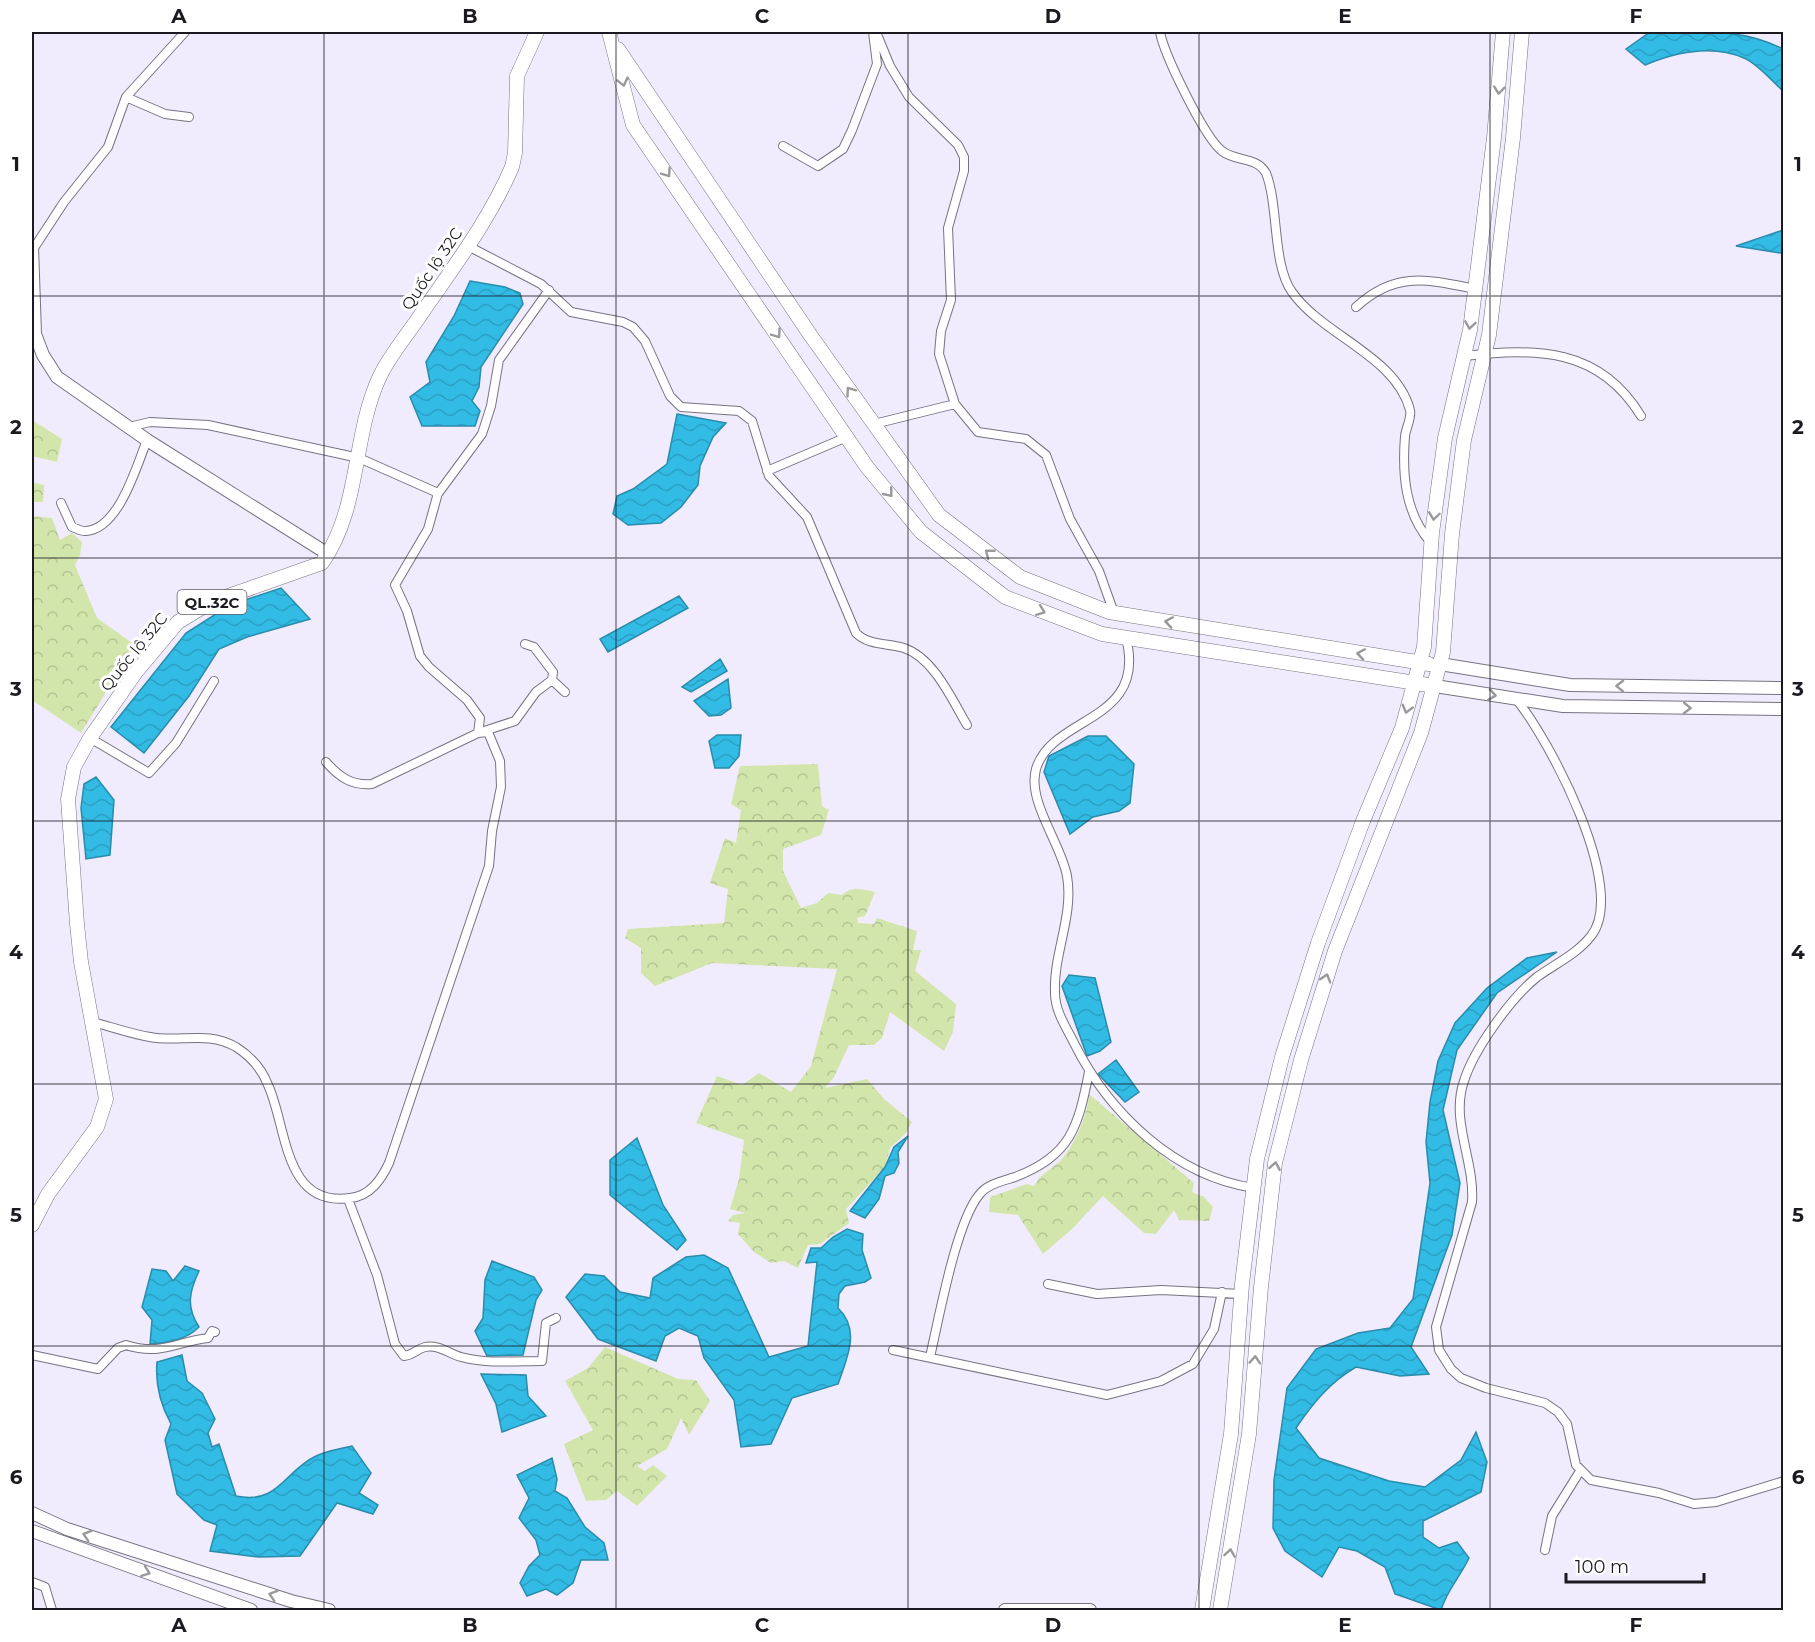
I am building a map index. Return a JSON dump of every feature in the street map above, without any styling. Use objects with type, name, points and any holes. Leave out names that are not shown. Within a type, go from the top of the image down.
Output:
[{"type":"main road","name":"Quốc lộ 32C","points":[[32,1225],[48,1194],[97,1127],[105,1105],[106,1092],[81,962],[68,799],[74,767],[90,738],[136,672],[178,622],[211,602],[322,563],[328,554],[344,521],[372,400],[381,375],[468,246],[512,167],[515,153],[517,76],[537,32]]},
{"type":"main road","points":[[1202,1611],[1231,1434],[1241,1294],[1257,1158],[1282,1057],[1318,943],[1363,821],[1402,728],[1424,647],[1431,544],[1445,438],[1464,356],[1475,289],[1494,138],[1503,32]]},
{"type":"main road","points":[[1220,1611],[1249,1434],[1261,1287],[1275,1163],[1301,1060],[1335,951],[1421,733],[1443,652],[1452,534],[1462,451],[1489,334],[1513,138],[1522,32]]},
{"type":"main road","points":[[610,35],[811,336],[939,515],[1020,577],[1114,613],[1570,685],[1784,688]]},
{"type":"main road","points":[[610,35],[633,125],[867,467],[921,532],[1005,597],[1102,634],[1563,706],[1784,709]]},
{"type":"main road","points":[[32,246],[34,334],[43,356],[57,377],[147,440],[328,554]]},
{"type":"main road","points":[[32,1513],[67,1529],[291,1601],[329,1611]]},
{"type":"main road","points":[[32,1531],[251,1611]]},
{"type":"main road","points":[[1005,1611],[1090,1611]]},
{"type":"street","points":[[32,250],[64,202],[108,147],[126,97],[185,32]]},
{"type":"street","points":[[783,146],[818,166],[843,148],[873,80],[877,64],[875,32]]},
{"type":"street","points":[[875,32],[902,87],[958,145],[964,157],[964,171],[948,228],[951,300],[939,346],[941,363],[955,404],[978,432],[1026,439],[1046,455],[1070,519],[1099,571],[1114,613]]},
{"type":"street","points":[[1160,32],[1165,52],[1215,145],[1233,157],[1257,163],[1266,173],[1284,276],[1293,294],[1343,339],[1383,368],[1400,390],[1410,411],[1405,445],[1408,502],[1420,530],[1431,544]]},
{"type":"street","points":[[126,97],[165,114],[189,117]]},
{"type":"street","points":[[468,246],[549,290],[571,312],[623,322],[638,330],[670,396],[681,407],[739,411],[747,415],[752,421],[767,471],[774,483],[800,506],[807,517],[856,633],[868,641],[903,648],[920,658],[945,687],[967,725]]},
{"type":"street","points":[[1356,307],[1371,293],[1392,283],[1414,279],[1475,289]]},
{"type":"street","points":[[478,733],[480,718],[467,700],[429,667],[417,650],[407,611],[395,585],[428,529],[437,495],[482,434],[491,406],[499,360],[549,290]]},
{"type":"street","points":[[1464,356],[1521,352],[1567,356],[1611,378],[1628,395],[1641,416]]},
{"type":"street","points":[[874,424],[955,404]]},
{"type":"street","points":[[129,427],[150,422],[208,425],[359,458],[415,481],[437,495]]},
{"type":"street","points":[[767,471],[847,436]]},
{"type":"street","points":[[61,503],[72,527],[86,531],[104,523],[136,474],[147,440]]},
{"type":"street","points":[[1126,638],[1129,656],[1127,674],[1116,698],[1096,716],[1049,747],[1041,758],[1035,778],[1037,799],[1060,852],[1069,891],[1055,984],[1056,1005],[1089,1072],[1135,1126],[1162,1149],[1198,1173],[1228,1184],[1254,1188]]},
{"type":"street","points":[[326,762],[348,781],[362,785],[372,784],[478,733],[515,721],[536,692],[552,680],[553,672],[534,647],[525,644]]},
{"type":"street","points":[[552,680],[565,692]]},
{"type":"street","points":[[90,738],[149,773],[176,743],[214,681]]},
{"type":"street","points":[[1516,699],[1556,760],[1576,806],[1602,890],[1602,912],[1594,933],[1586,943],[1534,980],[1513,1000],[1464,1079],[1459,1114],[1473,1185],[1472,1202],[1436,1327],[1436,1335],[1444,1359],[1461,1378],[1486,1388],[1545,1403],[1558,1412],[1567,1424],[1573,1458],[1580,1471],[1591,1479],[1659,1493],[1694,1504],[1716,1502],[1784,1481]]},
{"type":"street","points":[[93,1022],[150,1037],[206,1037],[236,1047],[255,1064],[268,1084],[283,1141],[295,1170],[303,1182],[325,1197],[348,1199],[366,1193],[383,1176],[485,883],[501,778],[500,762],[488,732],[478,733]]},
{"type":"street","points":[[930,1357],[953,1260],[973,1204],[986,1188],[1039,1167],[1064,1147],[1077,1124],[1089,1072]]},
{"type":"street","points":[[348,1199],[377,1275],[395,1344],[404,1356],[413,1355],[425,1347],[438,1347],[461,1357],[492,1361],[542,1361],[546,1323],[556,1318]]},
{"type":"street","points":[[1048,1284],[1097,1294],[1161,1290],[1241,1294]]},
{"type":"street","points":[[893,1350],[1107,1395],[1161,1381],[1192,1364],[1214,1329],[1222,1292]]},
{"type":"street","points":[[32,1355],[98,1369],[118,1348],[126,1345],[142,1350],[166,1349],[184,1341],[208,1338],[212,1331],[215,1332]]},
{"type":"street","points":[[1545,1550],[1552,1516],[1580,1471]]},
{"type":"street","points":[[32,1582],[45,1587],[52,1611]]},
{"type":"green space","points":[[32,420],[62,439],[57,462],[32,456]]},
{"type":"green space","points":[[32,482],[44,485],[43,502],[33,502],[32,516]]},
{"type":"green space","points":[[32,516],[52,518],[60,540],[72,533],[82,542],[80,555],[75,565],[97,618],[135,645],[81,733],[32,700]]},
{"type":"green space","points":[[818,764],[822,806],[829,810],[821,835],[783,849],[783,871],[801,908],[817,903],[828,893],[842,895],[857,889],[875,892],[865,916],[857,918],[858,923],[874,924],[877,918],[917,931],[913,950],[921,950],[915,971],[956,1004],[953,1032],[944,1051],[890,1012],[882,1038],[874,1045],[849,1045],[834,1077],[825,1088],[867,1079],[884,1099],[912,1122],[906,1133],[890,1148],[885,1167],[846,1209],[849,1223],[820,1244],[808,1245],[798,1268],[784,1261],[771,1263],[754,1252],[738,1234],[740,1223],[728,1221],[733,1215],[745,1213],[730,1209],[739,1179],[744,1140],[696,1123],[717,1076],[742,1085],[759,1073],[791,1092],[811,1066],[837,969],[712,963],[655,986],[641,973],[641,948],[625,938],[628,929],[724,923],[728,889],[710,883],[725,838],[736,843],[741,810],[731,804],[740,766]]},
{"type":"green space","points":[[1089,1094],[1194,1183],[1192,1192],[1204,1197],[1213,1207],[1209,1221],[1179,1220],[1174,1210],[1156,1234],[1144,1233],[1103,1196],[1072,1229],[1043,1254],[1018,1215],[989,1212],[990,1197],[1027,1184],[1034,1186],[1061,1160],[1080,1129]]},
{"type":"green space","points":[[605,1347],[678,1379],[696,1380],[710,1401],[689,1435],[681,1418],[667,1449],[637,1466],[645,1471],[653,1465],[667,1476],[637,1506],[617,1491],[606,1500],[586,1501],[564,1444],[593,1430],[565,1381],[588,1368]]},
{"type":"water","points":[[1650,32],[1735,34],[1767,42],[1783,49],[1783,91],[1760,68],[1749,61],[1719,51],[1681,53],[1645,65],[1626,49]]},
{"type":"water","points":[[1783,230],[1783,252],[1736,246]]},
{"type":"water","points":[[470,281],[505,287],[520,293],[523,304],[481,367],[479,387],[472,401],[480,411],[475,426],[422,426],[410,397],[430,382],[426,362],[454,316]]},
{"type":"water","points":[[677,414],[726,423],[713,437],[700,466],[698,485],[681,507],[661,523],[628,525],[613,514],[617,496],[633,489],[667,464]]},
{"type":"water","points":[[281,588],[310,619],[247,637],[219,649],[189,696],[144,753],[111,727],[186,633],[230,605]]},
{"type":"water","points":[[679,596],[688,608],[608,652],[600,639]]},
{"type":"water","points":[[720,659],[727,671],[691,692],[682,687]]},
{"type":"water","points":[[728,679],[731,708],[721,715],[709,716],[694,701]]},
{"type":"water","points":[[717,735],[741,735],[739,756],[729,768],[715,768],[709,741]]},
{"type":"water","points":[[1088,736],[1106,736],[1134,764],[1130,803],[1119,811],[1093,817],[1070,834],[1044,772],[1049,756]]},
{"type":"water","points":[[96,777],[114,800],[110,855],[86,859],[81,808],[84,784]]},
{"type":"water","points":[[1557,952],[1497,993],[1457,1050],[1443,1110],[1460,1183],[1452,1235],[1411,1347],[1429,1374],[1400,1376],[1356,1367],[1338,1379],[1323,1394],[1296,1428],[1319,1458],[1389,1481],[1425,1487],[1461,1460],[1476,1432],[1487,1462],[1481,1492],[1423,1521],[1423,1537],[1439,1548],[1457,1542],[1469,1558],[1441,1610],[1395,1594],[1385,1567],[1357,1551],[1339,1547],[1322,1577],[1285,1551],[1273,1528],[1274,1480],[1287,1388],[1316,1349],[1358,1333],[1390,1328],[1413,1299],[1430,1183],[1426,1142],[1430,1102],[1438,1061],[1455,1023],[1487,988],[1527,958]]},
{"type":"water","points":[[1069,975],[1095,978],[1111,1042],[1100,1051],[1087,1056],[1062,986]]},
{"type":"water","points":[[1116,1060],[1139,1092],[1125,1102],[1098,1074]]},
{"type":"water","points":[[908,1136],[898,1152],[899,1163],[894,1173],[885,1176],[879,1199],[865,1218],[850,1211],[885,1167],[894,1147]]},
{"type":"water","points":[[637,1138],[663,1205],[686,1240],[677,1250],[610,1195],[610,1160]]},
{"type":"water","points":[[847,1229],[863,1234],[862,1250],[871,1278],[865,1282],[845,1286],[839,1294],[838,1308],[849,1326],[850,1335],[848,1354],[842,1374],[838,1384],[792,1398],[771,1444],[741,1447],[734,1400],[704,1358],[698,1336],[679,1328],[665,1336],[656,1361],[598,1339],[566,1297],[585,1274],[604,1276],[620,1292],[650,1298],[653,1278],[686,1257],[704,1255],[728,1268],[769,1357],[808,1346],[817,1262],[806,1263],[811,1248],[821,1248],[833,1237]]},
{"type":"water","points":[[492,1261],[534,1277],[542,1290],[536,1300],[523,1355],[487,1356],[475,1331],[483,1318],[485,1280]]},
{"type":"water","points":[[185,1266],[199,1271],[190,1299],[192,1313],[199,1327],[176,1340],[150,1344],[152,1320],[142,1307],[152,1269],[166,1271],[173,1281]]},
{"type":"water","points":[[182,1355],[187,1381],[202,1393],[215,1419],[208,1433],[212,1447],[219,1444],[236,1496],[262,1496],[280,1485],[305,1462],[329,1451],[352,1446],[371,1473],[359,1493],[378,1505],[373,1514],[337,1503],[300,1556],[259,1557],[210,1551],[217,1525],[204,1520],[177,1494],[165,1440],[171,1424],[159,1394],[157,1362]]},
{"type":"water","points":[[481,1374],[526,1375],[528,1396],[546,1416],[502,1432],[496,1404]]},
{"type":"water","points":[[552,1458],[557,1479],[555,1491],[567,1498],[585,1527],[604,1543],[608,1560],[581,1560],[573,1583],[557,1595],[546,1589],[527,1596],[520,1583],[529,1566],[540,1555],[536,1540],[519,1518],[529,1498],[517,1475]]}]
